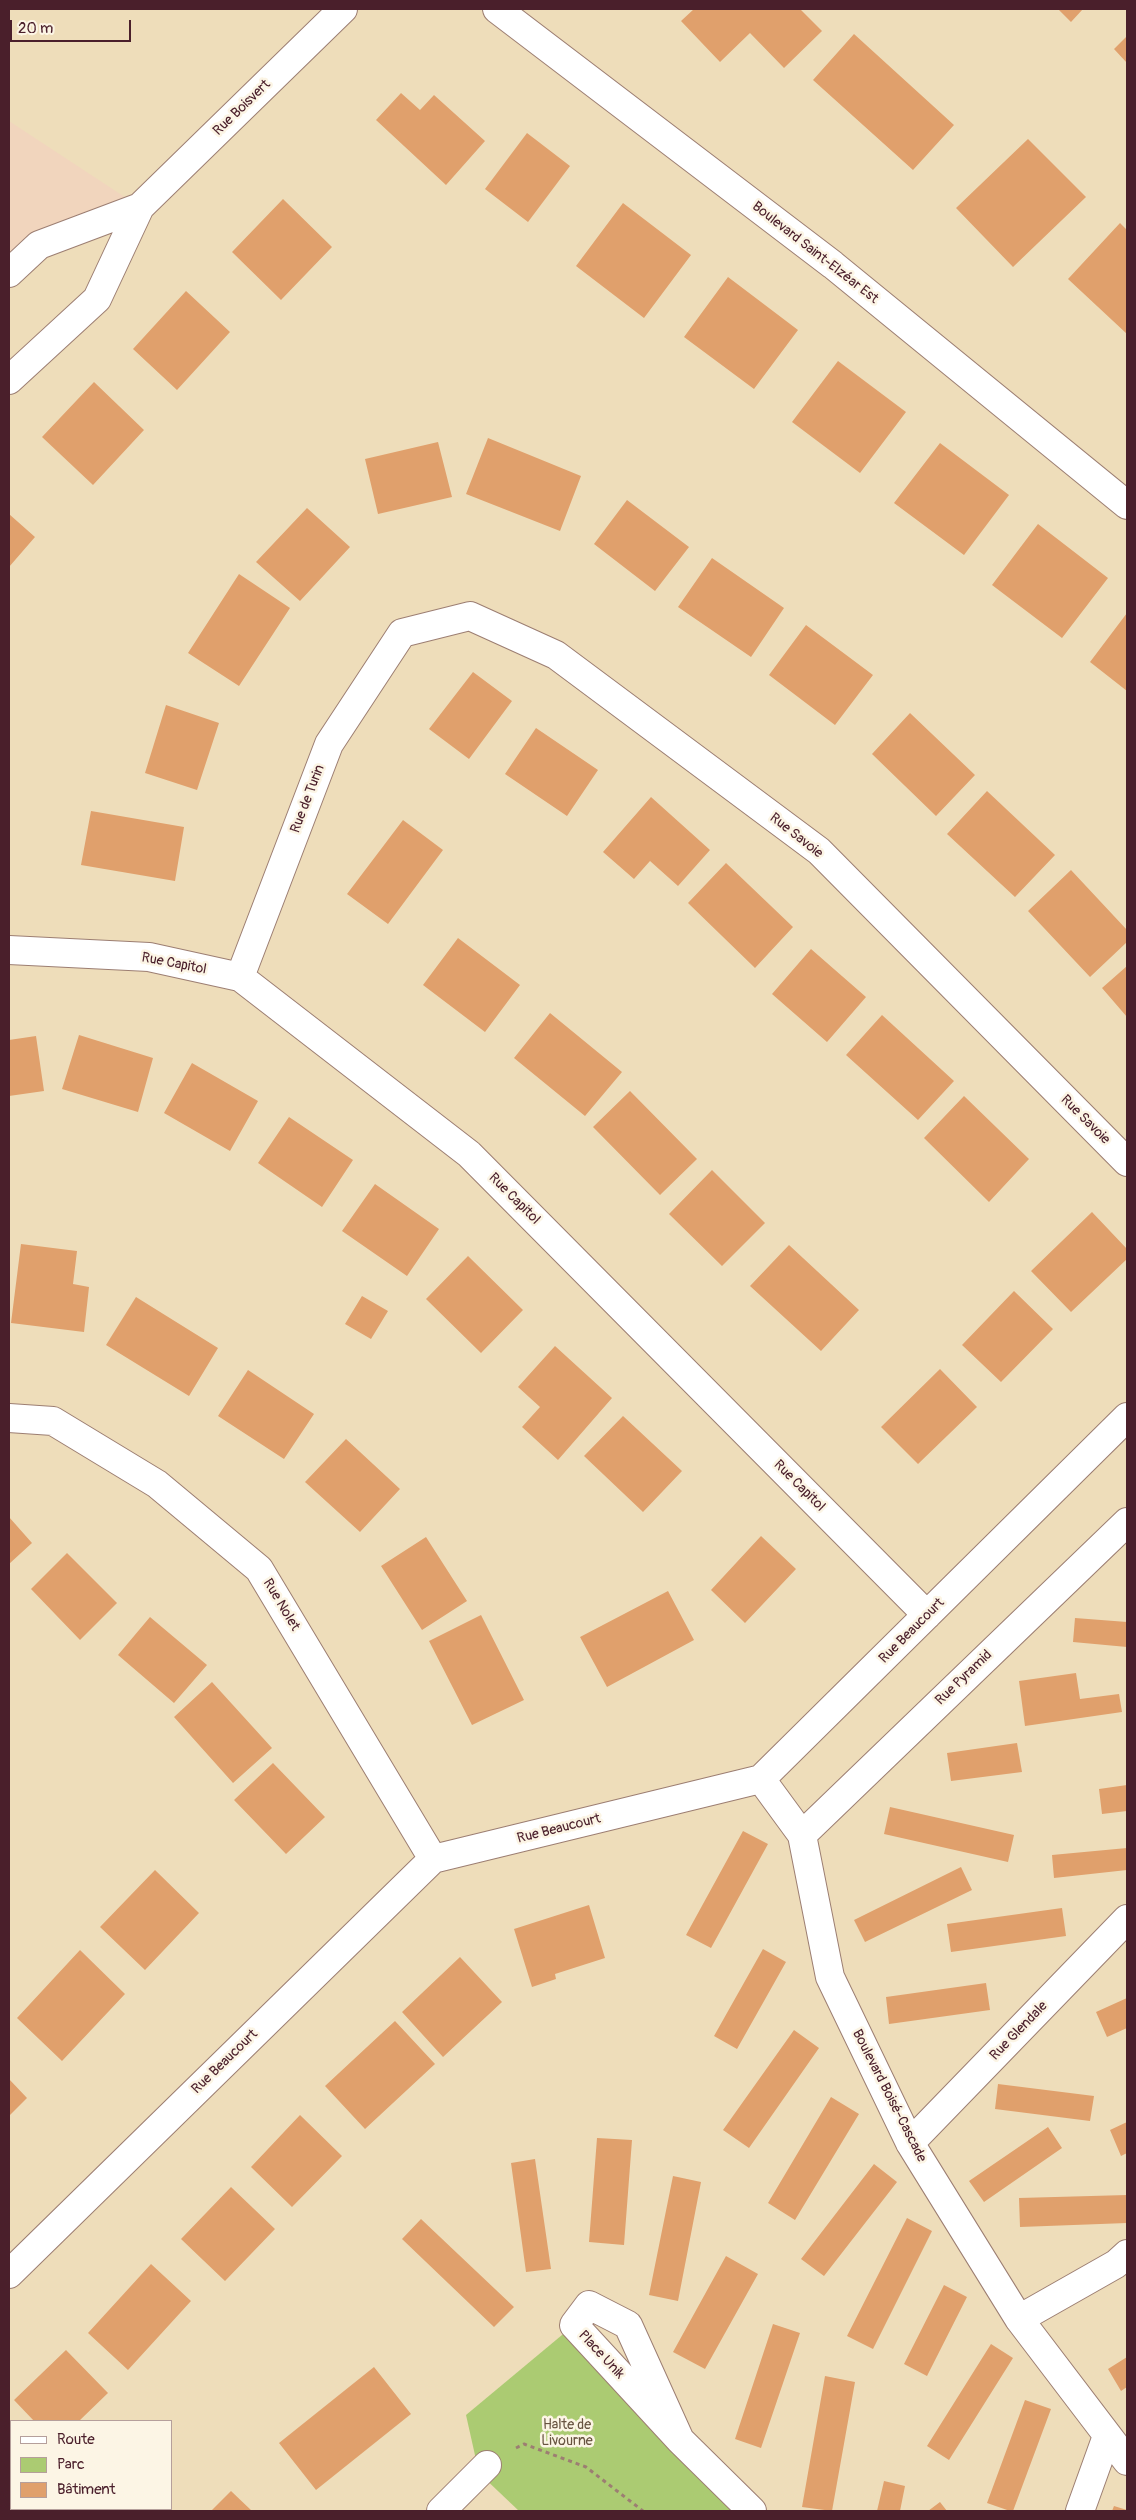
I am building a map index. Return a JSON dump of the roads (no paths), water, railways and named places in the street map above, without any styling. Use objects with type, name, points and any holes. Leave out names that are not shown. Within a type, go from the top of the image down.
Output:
[{"type":"street","name":"Rue Boisvert","points":[[9,380],[97,299],[140,206],[343,9]]},
{"type":"street","name":"Boulevard Saint-Elzéar Est","points":[[497,9],[833,264],[1127,505]]},
{"type":"street","name":"Rue Boisvert","points":[[9,274],[39,245],[140,206]]},
{"type":"street","name":"Rue Savoie","points":[[402,633],[470,616],[556,655],[819,852],[1127,1162]]},
{"type":"street","name":"Rue de Turin","points":[[240,977],[329,744],[402,633]]},
{"type":"street","name":"Rue Capitol","points":[[9,950],[149,957],[240,977],[469,1154],[927,1615]]},
{"type":"street","name":"Rue Beaucourt","points":[[9,2274],[433,1859],[761,1780],[1127,1417]]},
{"type":"street","name":"Rue Nolet","points":[[9,1418],[53,1421],[157,1484],[259,1570],[433,1859]]},
{"type":"street","name":"Rue Pyramid","points":[[802,1835],[1127,1522]]},
{"type":"street","name":"Boulevard Boisé-Cascade","points":[[761,1780],[802,1835],[830,1977],[910,2143],[1019,2319],[1127,2460]]},
{"type":"street","name":"Rue Glendale","points":[[910,2143],[1127,1919]]},
{"type":"street","points":[[1019,2319],[1116,2264],[1127,2254]]},
{"type":"street","name":"Place Unik","points":[[680,2440],[628,2325],[589,2305],[574,2325],[680,2440],[752,2511]]},
{"type":"street","points":[[1080,2511],[1107,2436]]},
{"type":"street","points":[[441,2511],[487,2464]]},
{"type":"park label","name":"Halte de Livourne","points":[[567,2434]]}]
